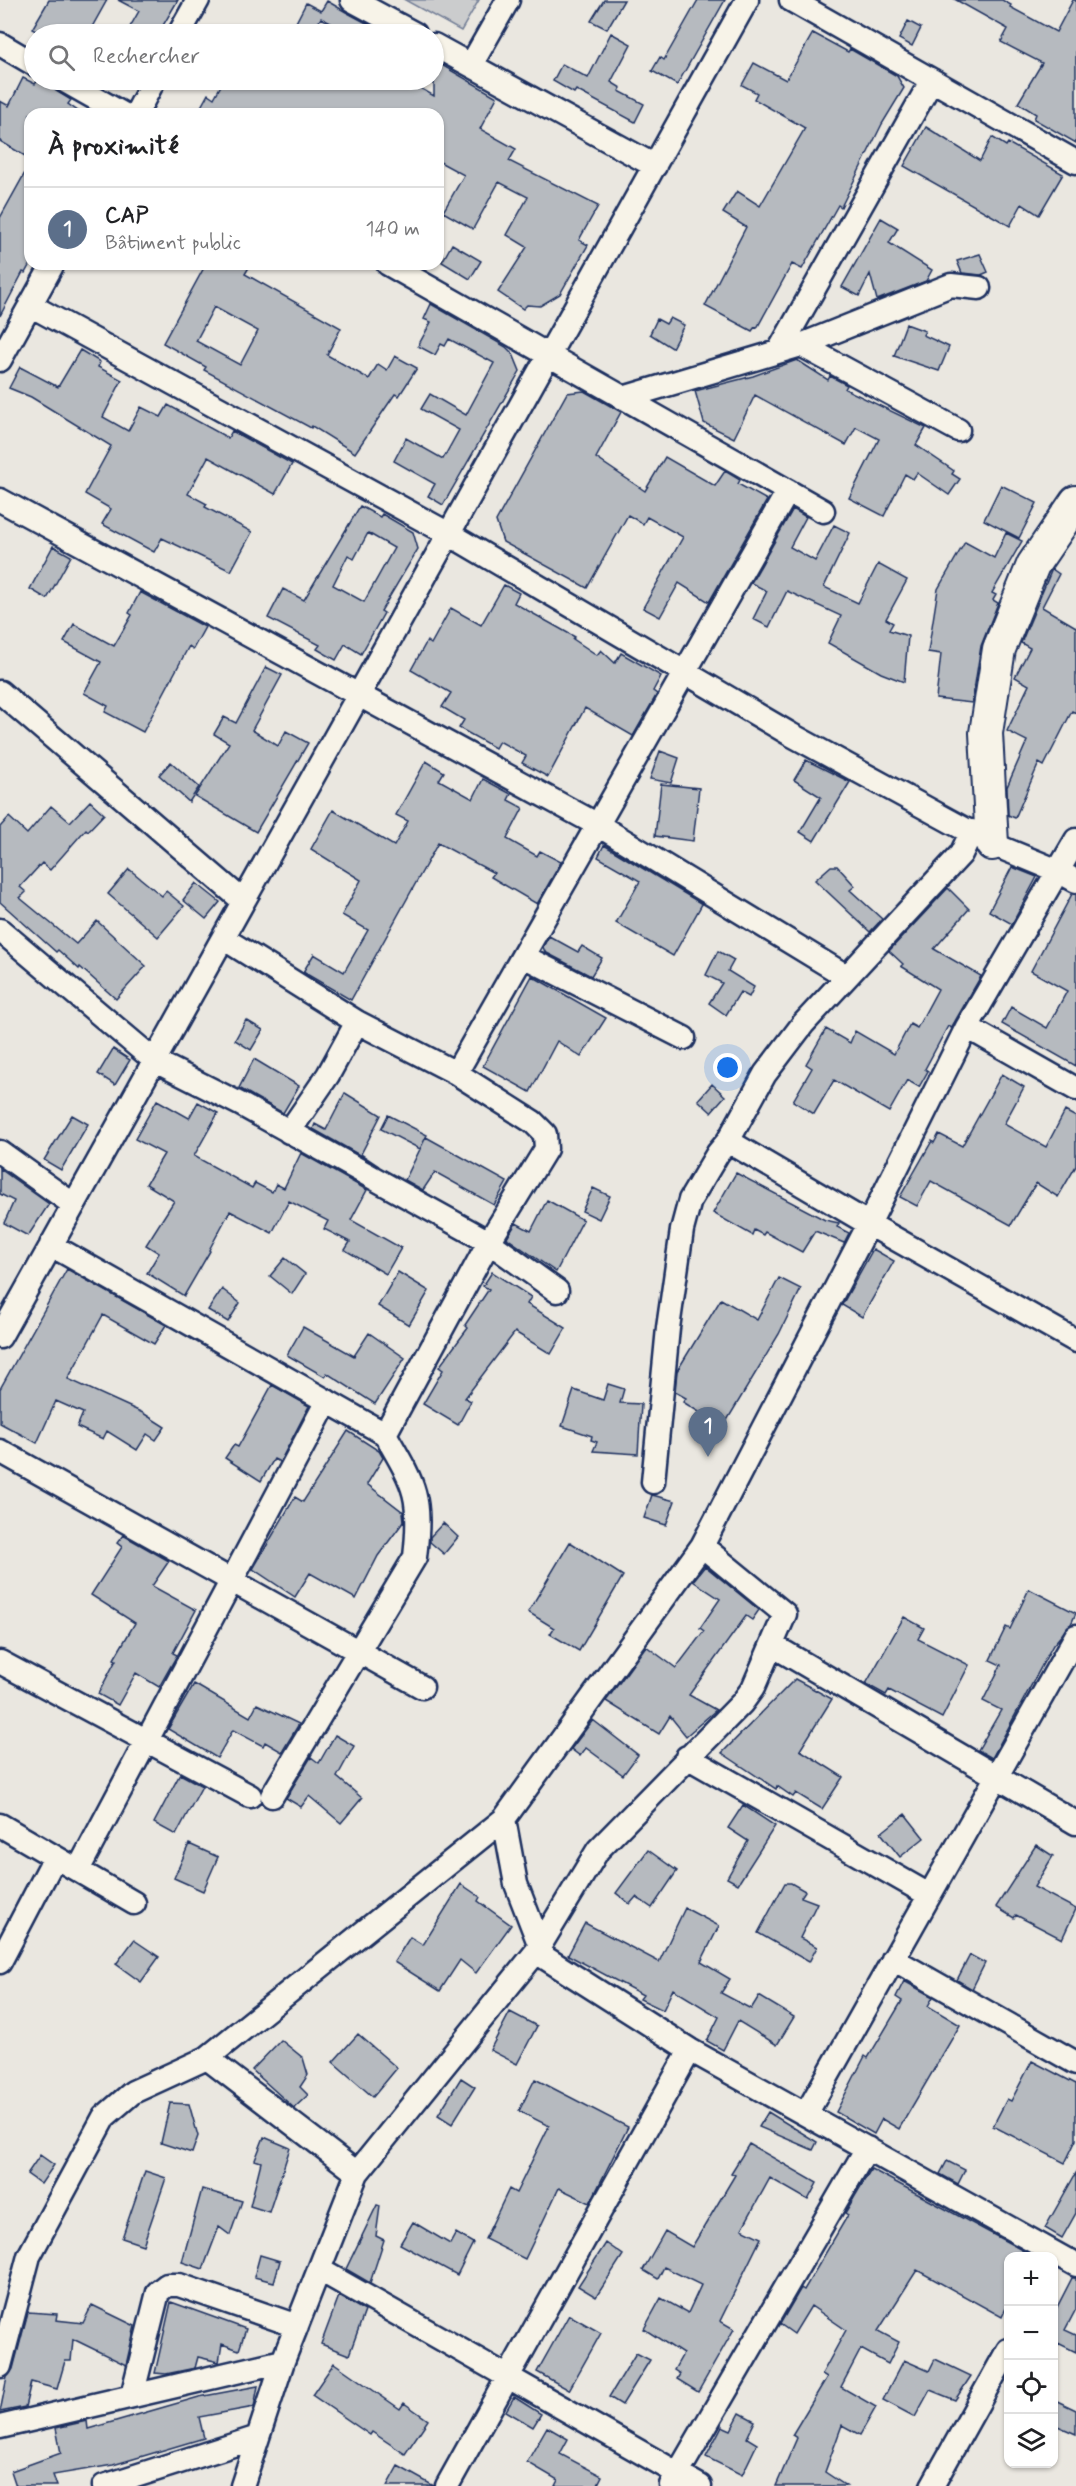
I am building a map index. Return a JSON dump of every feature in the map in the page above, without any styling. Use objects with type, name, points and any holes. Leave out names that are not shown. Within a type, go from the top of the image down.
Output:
[{"type":"street","points":[[185,24],[198,0]]},
{"type":"street","points":[[352,0],[396,24]]},
{"type":"street","points":[[471,65],[508,0]]},
{"type":"street","points":[[0,1337],[747,0]]},
{"type":"street","points":[[791,0],[1076,162]]},
{"type":"street","points":[[0,44],[24,58]]},
{"type":"street","points":[[444,50],[654,166]]},
{"type":"street","points":[[790,347],[932,80]]},
{"type":"street","points":[[81,90],[112,108]]},
{"type":"street","points":[[139,108],[149,90]]},
{"type":"street","points":[[0,360],[50,270]]},
{"type":"street","points":[[399,270],[824,511]]},
{"type":"street","points":[[624,398],[790,347],[951,285],[979,288]]},
{"type":"street","points":[[30,305],[449,534],[790,734],[982,837],[1067,876]]},
{"type":"street","points":[[790,347],[957,430]]},
{"type":"street","points":[[456,1073],[788,491]]},
{"type":"street","points":[[0,500],[598,825],[846,976]]},
{"type":"street","points":[[653,1482],[668,1328],[684,1214],[698,1184],[728,1141],[765,1074],[804,1024],[961,854],[982,837],[986,733],[999,649],[1033,565],[1076,502]]},
{"type":"street","points":[[0,692],[243,901]]},
{"type":"street","points":[[0,2366],[30,2256],[104,2117],[133,2092],[207,2058],[504,1819],[702,1546],[869,1224],[967,1027],[1067,876],[1076,840]]},
{"type":"street","points":[[0,930],[155,1061],[489,1242],[557,1291]]},
{"type":"street","points":[[223,938],[357,1022],[456,1073],[533,1122],[545,1134],[546,1149],[489,1242],[385,1434]]},
{"type":"street","points":[[523,956],[684,1038]]},
{"type":"street","points":[[289,1132],[328,1075],[357,1022]]},
{"type":"street","points":[[967,1027],[1076,1089]]},
{"type":"street","points":[[728,1141],[1076,1341]]},
{"type":"street","points":[[0,1152],[74,1205]]},
{"type":"street","points":[[0,1662],[146,1742],[261,1796],[360,1652],[415,1557],[420,1517],[413,1481],[385,1434],[51,1245]]},
{"type":"street","points":[[78,1870],[327,1401]]},
{"type":"street","points":[[0,1451],[422,1687]]},
{"type":"street","points":[[242,2486],[255,2438],[283,2361],[357,2173],[538,1949],[598,1850],[687,1757],[722,1726],[753,1688],[784,1619],[783,1610],[702,1546]]},
{"type":"street","points":[[806,2114],[1076,1636]]},
{"type":"street","points":[[772,1645],[1076,1823]]},
{"type":"street","points":[[687,1757],[929,1895]]},
{"type":"street","points":[[504,1819],[516,1884],[538,1949],[690,2050],[867,2148],[1064,2264]]},
{"type":"street","points":[[0,1825],[134,1903]]},
{"type":"street","points":[[0,1962],[55,1857]]},
{"type":"street","points":[[893,1959],[1076,2063]]},
{"type":"street","points":[[447,2486],[690,2050]]},
{"type":"street","points":[[207,2058],[357,2173]]},
{"type":"street","points":[[674,2480],[867,2148]]},
{"type":"street","points":[[320,2270],[508,2377],[674,2480],[700,2486]]},
{"type":"street","points":[[132,2396],[158,2292],[166,2285],[178,2285],[297,2326]]},
{"type":"street","points":[[932,2486],[1004,2357]]},
{"type":"street","points":[[0,2427],[283,2361]]},
{"type":"street","points":[[104,2486],[255,2438]]},
{"type":"shaded area","points":[[405,0],[479,0],[461,31]]},
{"type":"building","points":[[49,0],[107,0],[94,24],[35,24]]},
{"type":"building","points":[[118,0],[178,0],[164,24],[132,24],[139,11]]},
{"type":"building","points":[[604,0],[624,0],[607,29],[591,21]]},
{"type":"building","points":[[698,0],[725,0],[677,85],[652,71],[660,57],[664,60]]},
{"type":"building","points":[[956,0],[1002,0],[1011,5],[1010,7],[1056,32],[1073,0],[1076,0],[1076,143],[1034,119],[1036,114],[1018,103],[1042,63],[1001,42],[1008,29]]},
{"type":"building","points":[[327,1],[368,24],[333,24],[321,18],[318,24],[295,24],[306,3],[321,11]]},
{"type":"building","points":[[908,21],[921,28],[912,46],[899,39]]},
{"type":"building","points":[[611,33],[631,44],[611,82],[621,88],[619,91],[644,104],[635,122],[576,90],[574,93],[553,81],[562,64],[588,78]]},
{"type":"building","points":[[813,33],[848,52],[850,49],[897,76],[904,88],[882,124],[841,207],[838,205],[802,269],[792,264],[757,328],[755,327],[752,331],[705,306],[746,227],[723,213],[737,191],[760,206],[805,128],[754,99],[757,93],[742,85],[754,63],[786,80]]},
{"type":"building","points":[[444,66],[497,97],[480,129],[516,149],[509,161],[598,206],[579,240],[588,245],[560,294],[540,306],[527,305],[523,309],[498,292],[527,247],[507,235],[528,197],[499,182],[473,229],[444,213],[464,175],[444,164],[444,108],[200,108],[208,94],[214,98],[218,90],[424,90],[434,96],[434,90],[444,90]]},
{"type":"building","points":[[23,78],[24,90],[55,90],[71,100],[68,104],[74,108],[24,108],[24,155],[0,141],[0,101],[9,106]]},
{"type":"building","points":[[926,127],[980,161],[992,137],[1006,146],[1008,143],[1063,174],[1039,215],[1022,204],[1010,226],[904,166]]},
{"type":"building","points":[[24,175],[24,270],[27,270],[25,273],[23,272],[0,316],[0,218]]},
{"type":"building","points":[[881,218],[898,228],[889,243],[932,270],[926,281],[877,300],[870,274],[859,296],[842,287]]},
{"type":"building","points":[[452,244],[481,261],[470,279],[444,263],[444,258]]},
{"type":"building","points":[[980,254],[988,272],[981,275],[962,273],[957,261]]},
{"type":"building","points":[[203,270],[247,270],[245,274],[341,328],[327,355],[369,379],[378,364],[387,370],[395,356],[417,368],[399,396],[395,394],[355,453],[312,426],[311,428],[204,370],[206,367],[163,343]],"holes":[[[214,307],[258,331],[240,365],[196,341]]]},
{"type":"building","points":[[431,304],[506,347],[513,354],[520,371],[443,505],[428,496],[435,484],[394,461],[406,438],[443,459],[459,430],[421,409],[430,394],[466,415],[494,363],[449,339],[445,346],[441,344],[435,355],[418,346],[431,322],[424,319]]},
{"type":"building","points":[[670,318],[684,325],[672,348],[650,334],[657,319],[666,324]]},
{"type":"building","points":[[906,324],[925,331],[923,335],[949,347],[939,371],[894,356]]},
{"type":"building","points":[[80,350],[100,362],[98,367],[122,380],[103,417],[128,431],[141,407],[161,417],[168,405],[228,438],[232,431],[292,464],[275,494],[208,457],[188,494],[207,504],[205,507],[252,532],[231,571],[162,538],[154,552],[102,524],[111,509],[85,494],[111,446],[31,397],[9,388],[20,367],[58,387]]},
{"type":"building","points":[[797,360],[828,380],[830,376],[847,385],[845,389],[926,428],[916,445],[954,471],[952,474],[960,479],[949,495],[917,473],[913,479],[905,474],[884,516],[849,498],[879,439],[856,427],[846,445],[755,395],[734,438],[704,423],[695,391],[753,376]]},
{"type":"building","points":[[584,391],[621,412],[596,458],[645,491],[665,457],[715,486],[725,471],[740,480],[738,484],[767,500],[709,602],[679,583],[660,617],[643,608],[683,537],[647,517],[643,524],[628,515],[587,588],[503,542],[496,521],[567,393]]},
{"type":"building","points":[[1001,485],[1037,503],[1019,538],[984,520]]},
{"type":"building","points":[[360,506],[380,517],[382,514],[413,532],[418,549],[381,611],[384,613],[361,654],[345,644],[336,660],[317,649],[320,645],[268,618],[283,589],[304,600]],"holes":[[[368,533],[394,548],[364,602],[333,585],[348,555],[354,559]]]},
{"type":"building","points":[[793,509],[806,517],[790,547],[815,561],[834,525],[850,533],[824,587],[858,603],[878,564],[907,580],[886,619],[893,623],[889,630],[908,636],[904,682],[881,673],[828,643],[841,616],[787,591],[769,627],[753,619],[767,591],[751,583]]},
{"type":"building","points":[[1006,533],[1022,541],[992,593],[996,595],[993,600],[998,603],[981,646],[972,703],[936,699],[941,654],[928,652],[938,589],[965,542],[994,558]]},
{"type":"building","points":[[53,546],[71,556],[47,599],[30,589]]},
{"type":"building","points":[[1052,569],[1059,574],[1042,607],[1076,627],[1076,713],[1072,711],[1044,766],[1039,763],[1015,818],[1008,815],[1007,787],[1027,741],[1007,731],[1029,685],[1015,677],[1030,648],[1021,643]]},
{"type":"building","points":[[504,585],[519,593],[514,603],[575,637],[573,639],[597,655],[601,650],[615,663],[621,653],[661,676],[653,691],[657,694],[633,736],[585,708],[548,777],[522,763],[526,756],[499,741],[495,748],[459,728],[464,720],[442,707],[451,693],[411,670],[427,641],[431,644],[451,608],[481,625]]},
{"type":"building","points":[[140,592],[205,627],[193,649],[189,646],[143,732],[105,712],[108,706],[84,693],[101,662],[64,642],[74,624],[114,646],[132,615],[129,613]]},
{"type":"building","points":[[266,667],[282,675],[252,730],[278,746],[286,731],[308,743],[256,832],[195,796],[229,743],[214,734],[224,717],[236,723]]},
{"type":"building","points":[[660,751],[679,758],[671,783],[650,779]]},
{"type":"building","points":[[806,760],[850,782],[814,841],[800,832],[821,797],[794,780]]},
{"type":"building","points":[[426,761],[444,772],[439,780],[473,799],[483,779],[511,794],[508,800],[523,808],[507,839],[537,856],[540,851],[561,862],[537,904],[491,877],[494,873],[438,843],[351,1000],[303,972],[314,954],[344,972],[368,930],[342,915],[361,880],[311,849],[333,810],[394,846],[408,821],[396,815]]},
{"type":"building","points":[[171,762],[199,787],[189,802],[159,775]]},
{"type":"building","points":[[661,784],[699,788],[693,841],[655,836]]},
{"type":"building","points":[[90,801],[104,814],[88,831],[86,829],[50,870],[42,863],[20,887],[26,892],[20,898],[76,944],[97,921],[146,966],[116,999],[80,967],[79,969],[58,950],[56,952],[0,902],[0,827],[9,817],[27,834],[51,806],[70,822]]},
{"type":"building","points":[[604,845],[702,904],[673,956],[616,923],[640,881],[598,857]]},
{"type":"building","points":[[831,866],[837,866],[855,886],[850,890],[882,919],[870,932],[815,880]]},
{"type":"building","points":[[1012,867],[1037,877],[1012,924],[989,911]]},
{"type":"building","points":[[129,869],[162,896],[166,891],[184,906],[158,937],[108,894]]},
{"type":"building","points":[[196,883],[220,902],[206,919],[183,900]]},
{"type":"building","points":[[948,888],[969,909],[934,949],[981,976],[951,1028],[948,1026],[925,1069],[928,1071],[919,1087],[907,1080],[889,1112],[834,1080],[814,1114],[793,1101],[812,1068],[806,1064],[826,1029],[850,1043],[855,1031],[894,1054],[910,1024],[917,1028],[938,989],[901,966],[903,964],[889,951]]},
{"type":"building","points":[[1072,894],[1076,894],[1076,1066],[1002,1024],[1011,1007],[1047,1028],[1067,991],[1031,971]]},
{"type":"building","points":[[549,936],[578,952],[582,946],[602,958],[591,976],[545,952],[543,947]]},
{"type":"building","points":[[718,951],[734,960],[728,971],[754,987],[749,997],[740,992],[726,1015],[709,1003],[722,983],[706,975]]},
{"type":"building","points":[[532,976],[606,1018],[581,1057],[557,1041],[530,1092],[483,1066]]},
{"type":"building","points":[[246,1020],[263,1030],[251,1050],[235,1040]]},
{"type":"building","points":[[113,1049],[130,1060],[115,1085],[98,1074]]},
{"type":"building","points":[[254,1059],[299,1086],[283,1113],[239,1088]]},
{"type":"building","points":[[1002,1074],[1024,1087],[1004,1124],[1046,1147],[1065,1111],[1076,1117],[1076,1166],[1058,1197],[1036,1183],[1011,1225],[931,1181],[917,1206],[900,1197],[932,1141],[934,1143],[939,1134],[962,1146]]},
{"type":"building","points":[[712,1084],[725,1096],[711,1112],[698,1100]]},
{"type":"building","points":[[345,1093],[381,1115],[361,1154],[379,1166],[313,1129],[315,1124],[326,1130]]},
{"type":"building","points":[[157,1100],[189,1118],[198,1102],[218,1113],[194,1156],[252,1188],[255,1183],[272,1192],[276,1184],[284,1188],[301,1153],[367,1190],[351,1220],[401,1248],[386,1274],[345,1250],[350,1242],[324,1229],[328,1221],[289,1201],[272,1233],[230,1211],[184,1296],[147,1273],[159,1253],[146,1245],[174,1201],[146,1184],[164,1154],[135,1139]]},
{"type":"building","points":[[72,1115],[88,1124],[61,1170],[44,1160]]},
{"type":"building","points":[[388,1115],[427,1135],[420,1149],[381,1129]]},
{"type":"building","points":[[426,1137],[507,1182],[494,1205],[435,1172],[423,1190],[405,1180]]},
{"type":"building","points":[[0,1169],[49,1204],[28,1236],[4,1223],[14,1201],[0,1194]]},
{"type":"building","points":[[736,1173],[825,1220],[839,1223],[837,1227],[849,1233],[844,1243],[815,1231],[802,1252],[765,1232],[763,1235],[754,1230],[752,1235],[713,1213]]},
{"type":"building","points":[[593,1188],[610,1196],[599,1219],[582,1211]]},
{"type":"building","points":[[547,1200],[583,1220],[556,1272],[507,1238],[516,1223],[531,1231]]},
{"type":"building","points":[[873,1249],[894,1261],[862,1317],[842,1305]]},
{"type":"building","points":[[285,1258],[305,1274],[292,1294],[270,1276]]},
{"type":"building","points":[[67,1269],[166,1325],[154,1344],[103,1315],[68,1379],[143,1413],[165,1427],[156,1440],[147,1434],[137,1450],[107,1431],[103,1439],[77,1427],[83,1413],[56,1401],[37,1443],[0,1423],[0,1389]]},
{"type":"building","points":[[398,1272],[429,1291],[409,1325],[378,1306]]},
{"type":"building","points":[[492,1272],[531,1297],[527,1304],[566,1328],[551,1354],[515,1332],[465,1398],[471,1401],[458,1425],[423,1404],[443,1370],[439,1367],[468,1328],[465,1325],[489,1289],[483,1286]]},
{"type":"building","points":[[779,1278],[801,1289],[779,1334],[723,1427],[683,1402],[686,1398],[675,1392],[677,1371],[721,1299],[757,1320]]},
{"type":"building","points":[[222,1289],[240,1303],[228,1322],[208,1310]]},
{"type":"building","points":[[303,1327],[354,1356],[369,1333],[405,1358],[375,1404],[327,1373],[325,1377],[287,1355]]},
{"type":"building","points":[[608,1384],[624,1389],[620,1403],[641,1404],[638,1454],[593,1451],[597,1442],[591,1440],[592,1436],[562,1426],[574,1390],[603,1400]]},
{"type":"building","points":[[272,1385],[309,1406],[280,1462],[274,1459],[261,1481],[225,1458],[234,1445],[238,1447]]},
{"type":"building","points":[[348,1431],[379,1451],[383,1458],[367,1484],[403,1512],[404,1521],[378,1556],[356,1599],[310,1573],[295,1597],[253,1569],[295,1497],[303,1502]]},
{"type":"building","points":[[652,1495],[675,1501],[666,1525],[644,1518]]},
{"type":"building","points":[[443,1523],[458,1537],[444,1554],[430,1542],[430,1537]]},
{"type":"building","points":[[123,1535],[169,1561],[152,1586],[196,1610],[173,1653],[177,1655],[159,1687],[136,1673],[118,1705],[98,1694],[116,1660],[114,1659],[135,1623],[91,1595],[122,1547],[117,1543]]},
{"type":"building","points":[[570,1542],[623,1576],[579,1651],[550,1634],[554,1628],[528,1612]]},
{"type":"building","points":[[705,1566],[759,1610],[752,1620],[746,1616],[689,1695],[716,1710],[686,1736],[670,1716],[659,1734],[606,1701],[646,1646],[676,1668],[704,1631],[700,1628],[720,1599],[693,1581]]},
{"type":"building","points":[[1029,1589],[1076,1613],[1071,1624],[1053,1645],[992,1758],[978,1750],[1001,1710],[983,1701],[1001,1665],[990,1660],[1006,1627],[1010,1629]]},
{"type":"building","points":[[904,1617],[924,1628],[918,1639],[969,1665],[942,1718],[889,1690],[886,1695],[866,1684]]},
{"type":"building","points":[[795,1679],[832,1699],[800,1750],[843,1777],[822,1809],[796,1793],[793,1797],[777,1786],[776,1789],[722,1753]]},
{"type":"building","points":[[194,1684],[250,1717],[257,1704],[299,1724],[282,1752],[265,1742],[263,1746],[233,1730],[217,1758],[168,1729]]},
{"type":"building","points":[[593,1720],[638,1755],[623,1775],[586,1748],[580,1756],[571,1749]]},
{"type":"building","points":[[335,1735],[354,1746],[337,1777],[362,1798],[341,1823],[309,1796],[301,1807],[286,1798],[311,1757],[319,1763]]},
{"type":"building","points":[[180,1774],[202,1786],[176,1835],[154,1823]]},
{"type":"building","points":[[743,1805],[775,1826],[738,1884],[727,1878],[748,1841],[728,1828]]},
{"type":"building","points":[[905,1814],[924,1838],[900,1857],[881,1833]]},
{"type":"building","points":[[189,1844],[218,1857],[203,1891],[174,1878]]},
{"type":"building","points":[[1036,1845],[1053,1856],[1034,1887],[1076,1909],[1062,1939],[1016,1915],[1014,1918],[996,1907]]},
{"type":"building","points":[[648,1850],[677,1871],[652,1908],[636,1897],[630,1904],[616,1893]]},
{"type":"building","points":[[785,1883],[791,1883],[805,1891],[801,1897],[817,1903],[800,1938],[817,1947],[809,1962],[758,1933]]},
{"type":"building","points":[[461,1884],[480,1897],[478,1901],[511,1925],[476,1973],[460,1960],[440,1991],[394,1962],[410,1937],[423,1945]]},
{"type":"building","points":[[685,1908],[719,1926],[701,1962],[730,1979],[721,1993],[751,2009],[759,1996],[794,2017],[777,2045],[738,2021],[723,2050],[707,2041],[719,2017],[673,1989],[663,2010],[640,1999],[643,1995],[568,1955],[585,1923],[659,1962]]},
{"type":"building","points":[[134,1940],[159,1957],[141,1982],[116,1964]]},
{"type":"building","points":[[970,1955],[985,1963],[972,1989],[957,1980]]},
{"type":"building","points":[[904,1981],[933,1997],[928,2006],[960,2025],[899,2129],[882,2119],[874,2134],[836,2112],[865,2056],[868,2058],[902,2001],[896,1997]]},
{"type":"building","points":[[510,2012],[537,2026],[517,2064],[490,2050]]},
{"type":"building","points":[[358,2034],[397,2068],[373,2097],[333,2062]]},
{"type":"building","points":[[281,2040],[303,2058],[308,2075],[300,2087],[308,2095],[294,2108],[252,2070]]},
{"type":"building","points":[[1032,2061],[1076,2084],[1076,2140],[1065,2163],[993,2126],[1007,2099],[1011,2101]]},
{"type":"building","points":[[461,2078],[475,2087],[452,2124],[438,2115]]},
{"type":"building","points":[[535,2079],[628,2127],[590,2203],[559,2188],[525,2259],[485,2239],[509,2189],[516,2193],[549,2126],[519,2111]]},
{"type":"building","points":[[170,2103],[189,2104],[198,2136],[192,2153],[161,2143]]},
{"type":"building","points":[[768,2112],[817,2142],[813,2150],[759,2127]]},
{"type":"building","points":[[264,2137],[290,2148],[269,2212],[250,2206],[261,2162],[255,2160]]},
{"type":"building","points":[[749,2144],[817,2183],[808,2200],[770,2178],[742,2229],[761,2238],[720,2321],[734,2329],[698,2392],[677,2379],[680,2374],[674,2370],[683,2354],[644,2329],[661,2298],[688,2313],[701,2285],[664,2267],[658,2279],[643,2270],[665,2231],[692,2247],[735,2175],[731,2173]]},
{"type":"building","points":[[40,2155],[54,2165],[41,2184],[27,2174]]},
{"type":"building","points":[[947,2161],[965,2170],[958,2184],[940,2174]]},
{"type":"building","points":[[871,2169],[1026,2252],[1004,2252],[1004,2313],[1002,2317],[917,2270],[878,2331],[899,2342],[888,2364],[861,2349],[841,2387],[876,2407],[860,2435],[842,2425],[825,2472],[846,2486],[776,2486],[797,2438],[792,2435],[827,2377],[822,2374],[846,2330],[811,2306],[794,2334],[780,2324],[801,2288],[804,2290],[848,2215],[845,2213]]},
{"type":"building","points":[[145,2171],[166,2178],[143,2245],[122,2238]]},
{"type":"building","points":[[1076,2173],[1076,2213],[1062,2238],[1045,2228]]},
{"type":"building","points":[[202,2189],[242,2201],[230,2235],[219,2227],[203,2269],[182,2262]]},
{"type":"building","points":[[377,2205],[380,2206],[376,2236],[384,2240],[370,2283],[346,2269]]},
{"type":"building","points":[[413,2222],[450,2244],[456,2233],[473,2243],[457,2275],[400,2244]]},
{"type":"building","points":[[606,2243],[623,2255],[596,2297],[578,2286]]},
{"type":"building","points":[[260,2255],[280,2261],[274,2282],[254,2277]]},
{"type":"building","points":[[1072,2278],[1076,2278],[1076,2309],[1065,2330],[1076,2335],[1076,2352],[1058,2343],[1058,2305]]},
{"type":"building","points":[[339,2296],[365,2311],[349,2355],[321,2344]]},
{"type":"building","points":[[171,2302],[246,2329],[239,2350],[222,2344],[219,2362],[198,2357],[195,2368],[166,2374],[155,2373]]},
{"type":"building","points":[[92,2305],[135,2326],[126,2365],[73,2339],[71,2361],[65,2361],[57,2389],[31,2382],[25,2407],[0,2412],[7,2377],[13,2369],[28,2312],[57,2314],[56,2320],[83,2323]]},
{"type":"building","points":[[569,2315],[601,2333],[569,2390],[537,2372]]},
{"type":"building","points":[[636,2353],[650,2360],[622,2405],[609,2397]]},
{"type":"building","points":[[935,2359],[971,2376],[955,2400],[930,2390],[915,2417],[883,2400],[904,2360],[929,2371]]},
{"type":"building","points":[[334,2363],[400,2409],[404,2403],[428,2420],[405,2454],[372,2432],[370,2435],[312,2395]]},
{"type":"building","points":[[258,2386],[254,2407],[199,2417],[204,2438],[113,2465],[53,2475],[57,2486],[16,2486],[11,2471],[61,2453],[56,2428],[87,2421],[88,2429],[199,2397]]},
{"type":"building","points":[[514,2397],[541,2414],[533,2427],[506,2411]]},
{"type":"building","points":[[1058,2401],[1076,2410],[1076,2434],[1058,2426]]},
{"type":"building","points":[[740,2413],[755,2421],[747,2438],[757,2444],[742,2475],[706,2457],[722,2426],[731,2430]]},
{"type":"building","points":[[547,2427],[568,2439],[560,2454],[602,2476],[597,2486],[555,2486],[558,2480],[527,2462]]},
{"type":"building","points":[[398,2466],[434,2486],[387,2486]]},
{"type":"place","name":"CAP","points":[[708,1457]]}]
